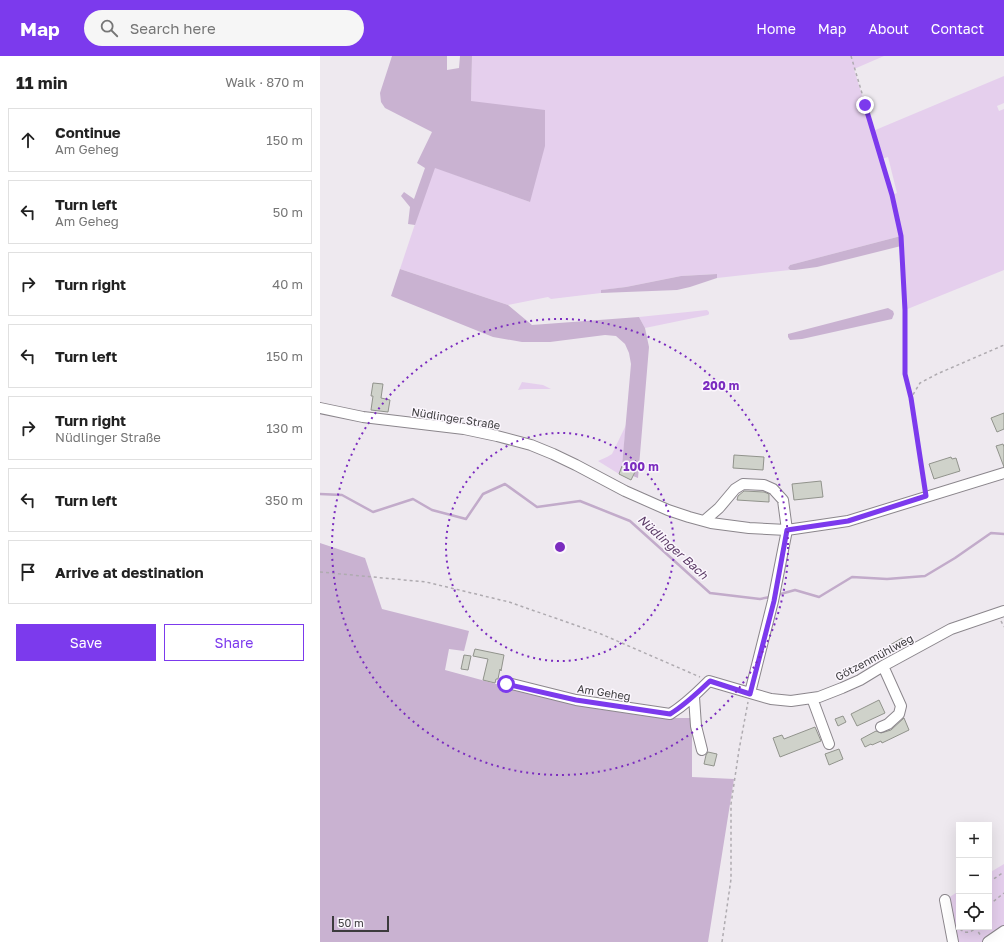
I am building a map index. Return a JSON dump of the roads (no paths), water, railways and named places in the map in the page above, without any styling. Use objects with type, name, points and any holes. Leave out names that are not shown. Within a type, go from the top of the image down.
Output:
[{"type":"street","name":"Nüdlinger Straße","points":[[320,408],[363,418],[464,429],[524,443],[553,454],[624,491],[661,507],[704,521],[749,528],[787,530],[848,521],[1004,472]]},
{"type":"street","points":[[704,521],[719,508],[735,489],[743,484],[764,485],[773,489],[783,500],[787,530],[774,596],[750,694]]},
{"type":"street","name":"Götzenmühlweg","points":[[710,681],[771,699],[791,701],[819,697],[860,680],[951,629],[1004,611]]},
{"type":"street","points":[[881,727],[888,724],[899,714],[901,706],[883,666]]},
{"type":"street","name":"Am Geheg","points":[[506,684],[576,700],[670,714],[694,697],[710,681]]},
{"type":"street","points":[[694,697],[696,726],[702,750]]},
{"type":"street","points":[[812,698],[829,744]]},
{"type":"street","points":[[945,900],[953,942]]},
{"type":"street","points":[[987,941],[1004,931]]},
{"type":"waterway","name":"Nüdlinger Bach","points":[[320,494],[342,495],[373,512],[413,499],[432,510],[466,519],[483,494],[505,484],[537,507],[580,501],[630,521],[710,593],[760,599],[770,597]]},
{"type":"waterway","name":"Nüdlinger Bach","points":[[777,595],[795,590],[819,597],[852,577],[887,579],[925,576],[955,558],[991,533],[1004,534]]}]
